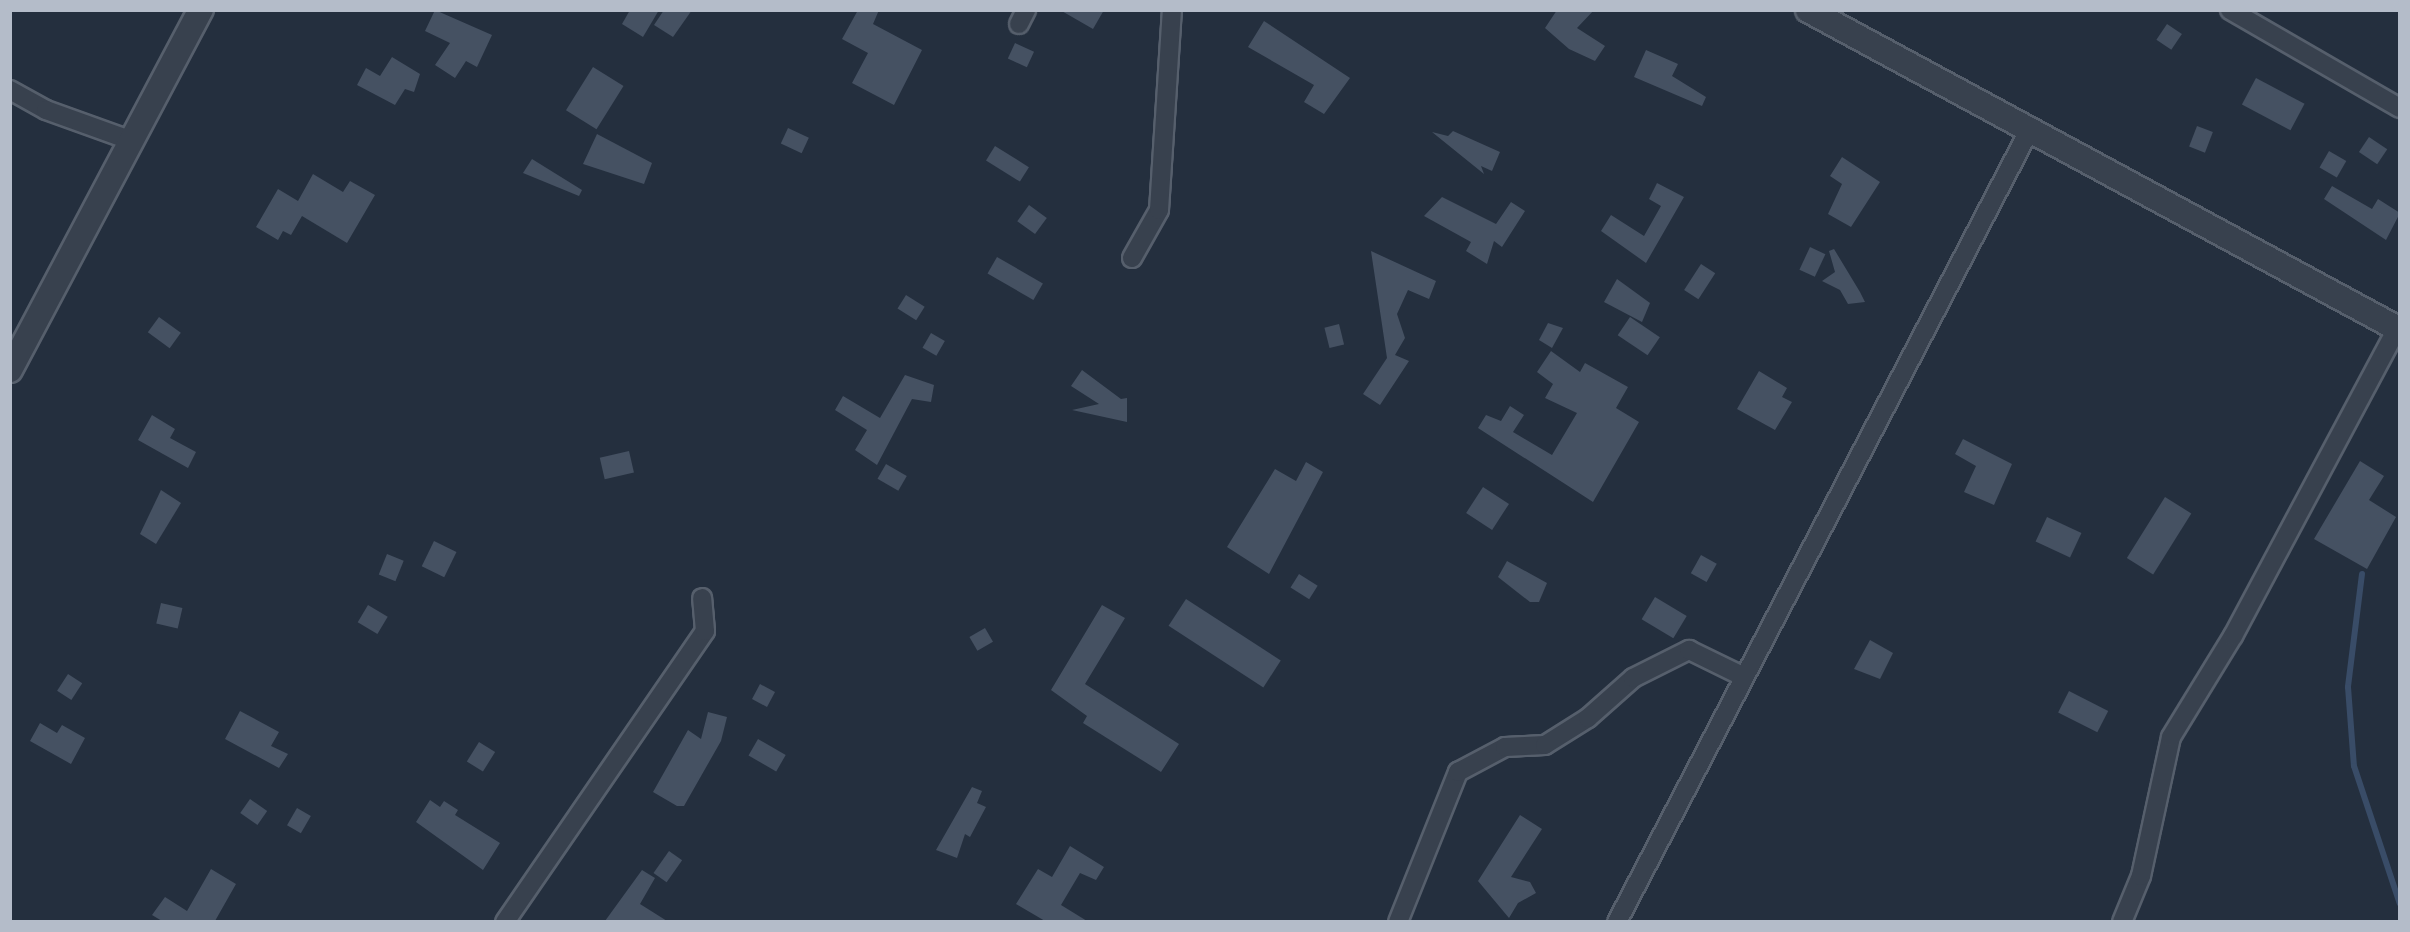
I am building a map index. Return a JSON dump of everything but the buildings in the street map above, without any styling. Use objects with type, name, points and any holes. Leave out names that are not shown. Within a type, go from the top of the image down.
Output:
[{"type":"street","points":[[10,370],[201,10]]},
{"type":"street","points":[[1131,258],[1159,210],[1172,10]]},
{"type":"street","points":[[1808,10],[2398,330],[2233,636],[2171,737],[2141,876],[2122,921]]},
{"type":"street","points":[[2230,10],[2398,103]]},
{"type":"street","points":[[10,90],[46,110],[132,141]]},
{"type":"street","points":[[1617,921],[1742,676],[2029,131]]},
{"type":"street","points":[[505,921],[705,631],[702,598]]},
{"type":"street","points":[[1398,921],[1458,772],[1505,747],[1545,745],[1588,718],[1633,678],[1689,650],[1742,676]]},
{"type":"waterway","points":[[2362,574],[2348,687],[2354,766],[2400,904]]}]
